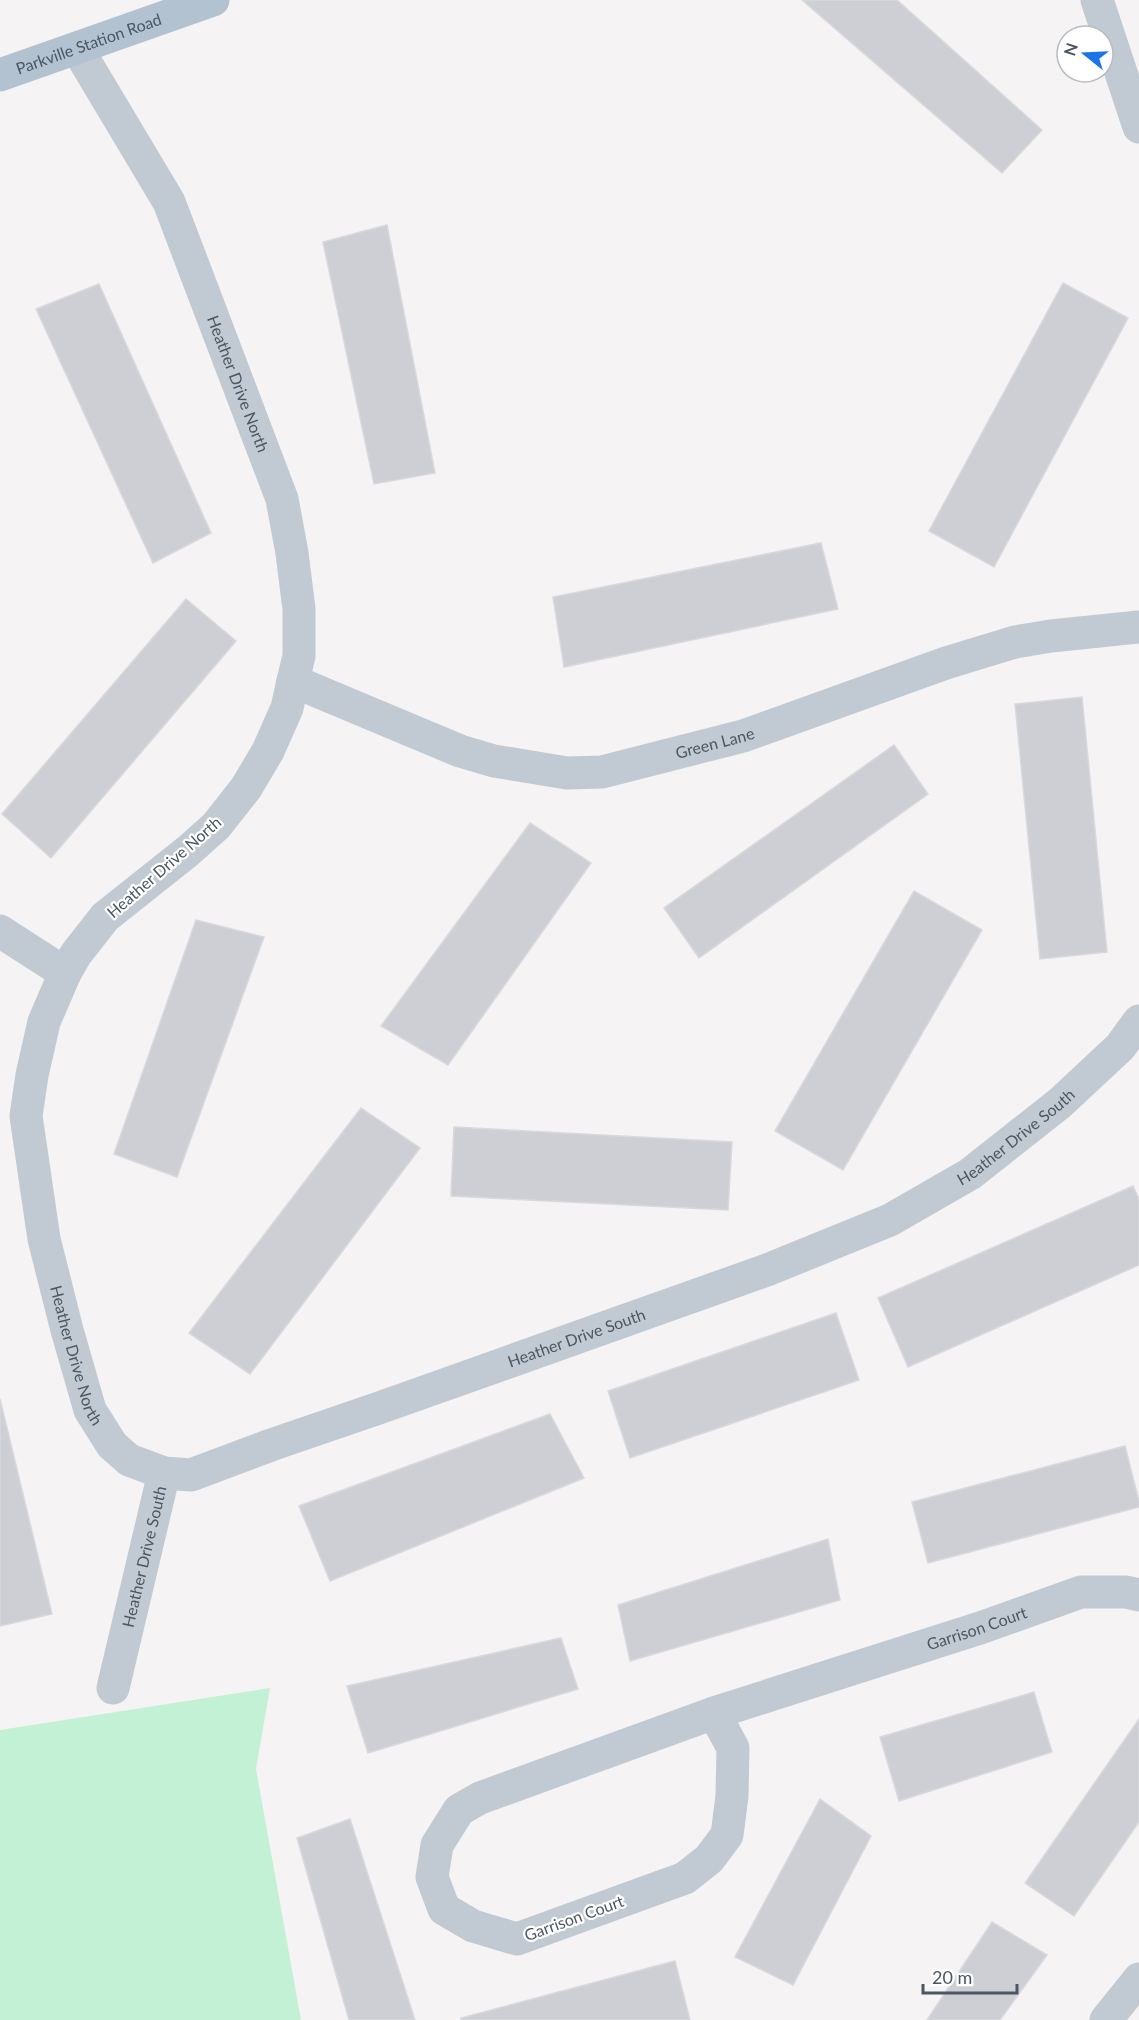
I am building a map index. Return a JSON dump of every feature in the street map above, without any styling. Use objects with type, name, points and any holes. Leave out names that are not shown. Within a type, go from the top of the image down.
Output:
[{"type":"main road","name":"Parkville Station Road","points":[[0,75],[213,0]]},
{"type":"street","points":[[1097,0],[1139,127]]},
{"type":"street","name":"Heather Drive North","points":[[77,48],[169,202],[282,499],[299,609],[299,656],[287,708],[268,751],[246,788],[216,826],[189,851],[105,916],[76,954],[65,973],[44,1022],[32,1075],[26,1116],[44,1239],[90,1410],[112,1445],[129,1460],[164,1473]]},
{"type":"street","name":"Green Lane","points":[[293,681],[460,751],[494,761],[567,772],[602,772],[743,736],[946,663],[1015,642],[1139,627]]},
{"type":"street","points":[[0,931],[65,973]]},
{"type":"street","name":"Heather Drive South","points":[[113,1688],[164,1473],[191,1475],[767,1270],[890,1220],[970,1174],[1060,1103],[1120,1047],[1139,1021]]},
{"type":"street","name":"Garrison Court","points":[[714,1713],[733,1748],[732,1796],[727,1835],[709,1859],[685,1878],[517,1939],[473,1926],[444,1909],[432,1877],[438,1845],[459,1810],[480,1798],[714,1713],[980,1628],[1081,1592],[1126,1592],[1139,1595]]},
{"type":"street","points":[[1106,2020],[1139,1978]]},
{"type":"green space","points":[[270,1688],[256,1769],[301,2020],[0,2020],[0,1730]]},
{"type":"building","points":[[802,0],[897,0],[1042,130],[1002,173]]},
{"type":"building","points":[[387,225],[435,473],[374,484],[323,242]]},
{"type":"building","points":[[1063,283],[1128,318],[994,567],[929,531]]},
{"type":"building","points":[[99,284],[211,533],[153,563],[36,309]]},
{"type":"building","points":[[821,543],[838,609],[564,667],[553,597]]},
{"type":"building","points":[[186,599],[236,641],[51,858],[2,814]]},
{"type":"building","points":[[1082,697],[1107,952],[1040,959],[1015,704]]},
{"type":"building","points":[[894,745],[928,794],[699,958],[664,908]]},
{"type":"building","points":[[530,823],[591,863],[448,1065],[381,1026]]},
{"type":"building","points":[[914,891],[982,930],[843,1170],[775,1131]]},
{"type":"building","points":[[196,920],[264,937],[177,1177],[114,1154]]},
{"type":"building","points":[[361,1108],[420,1148],[250,1374],[189,1333]]},
{"type":"building","points":[[454,1127],[732,1142],[728,1210],[451,1196]]},
{"type":"building","points":[[1133,1186],[1139,1199],[1139,1265],[908,1367],[878,1298]]},
{"type":"building","points":[[836,1313],[859,1380],[630,1458],[608,1391]]},
{"type":"building","points":[[0,1399],[52,1614],[0,1626]]},
{"type":"building","points":[[550,1414],[584,1478],[330,1581],[299,1506]]},
{"type":"building","points":[[1125,1446],[1139,1507],[928,1563],[912,1502]]},
{"type":"building","points":[[828,1539],[840,1600],[630,1661],[618,1605]]},
{"type":"building","points":[[561,1638],[578,1689],[368,1753],[347,1686]]},
{"type":"building","points":[[1034,1692],[1052,1752],[899,1801],[880,1737]]},
{"type":"building","points":[[1139,1719],[1139,1822],[1074,1916],[1025,1883]]},
{"type":"building","points":[[820,1799],[871,1836],[793,1985],[735,1957]]},
{"type":"building","points":[[350,1819],[415,2020],[349,2020],[297,1838]]},
{"type":"building","points":[[992,1922],[1047,1955],[1000,2020],[927,2020]]},
{"type":"building","points":[[675,1961],[690,2020],[461,2020],[461,2018]]}]
